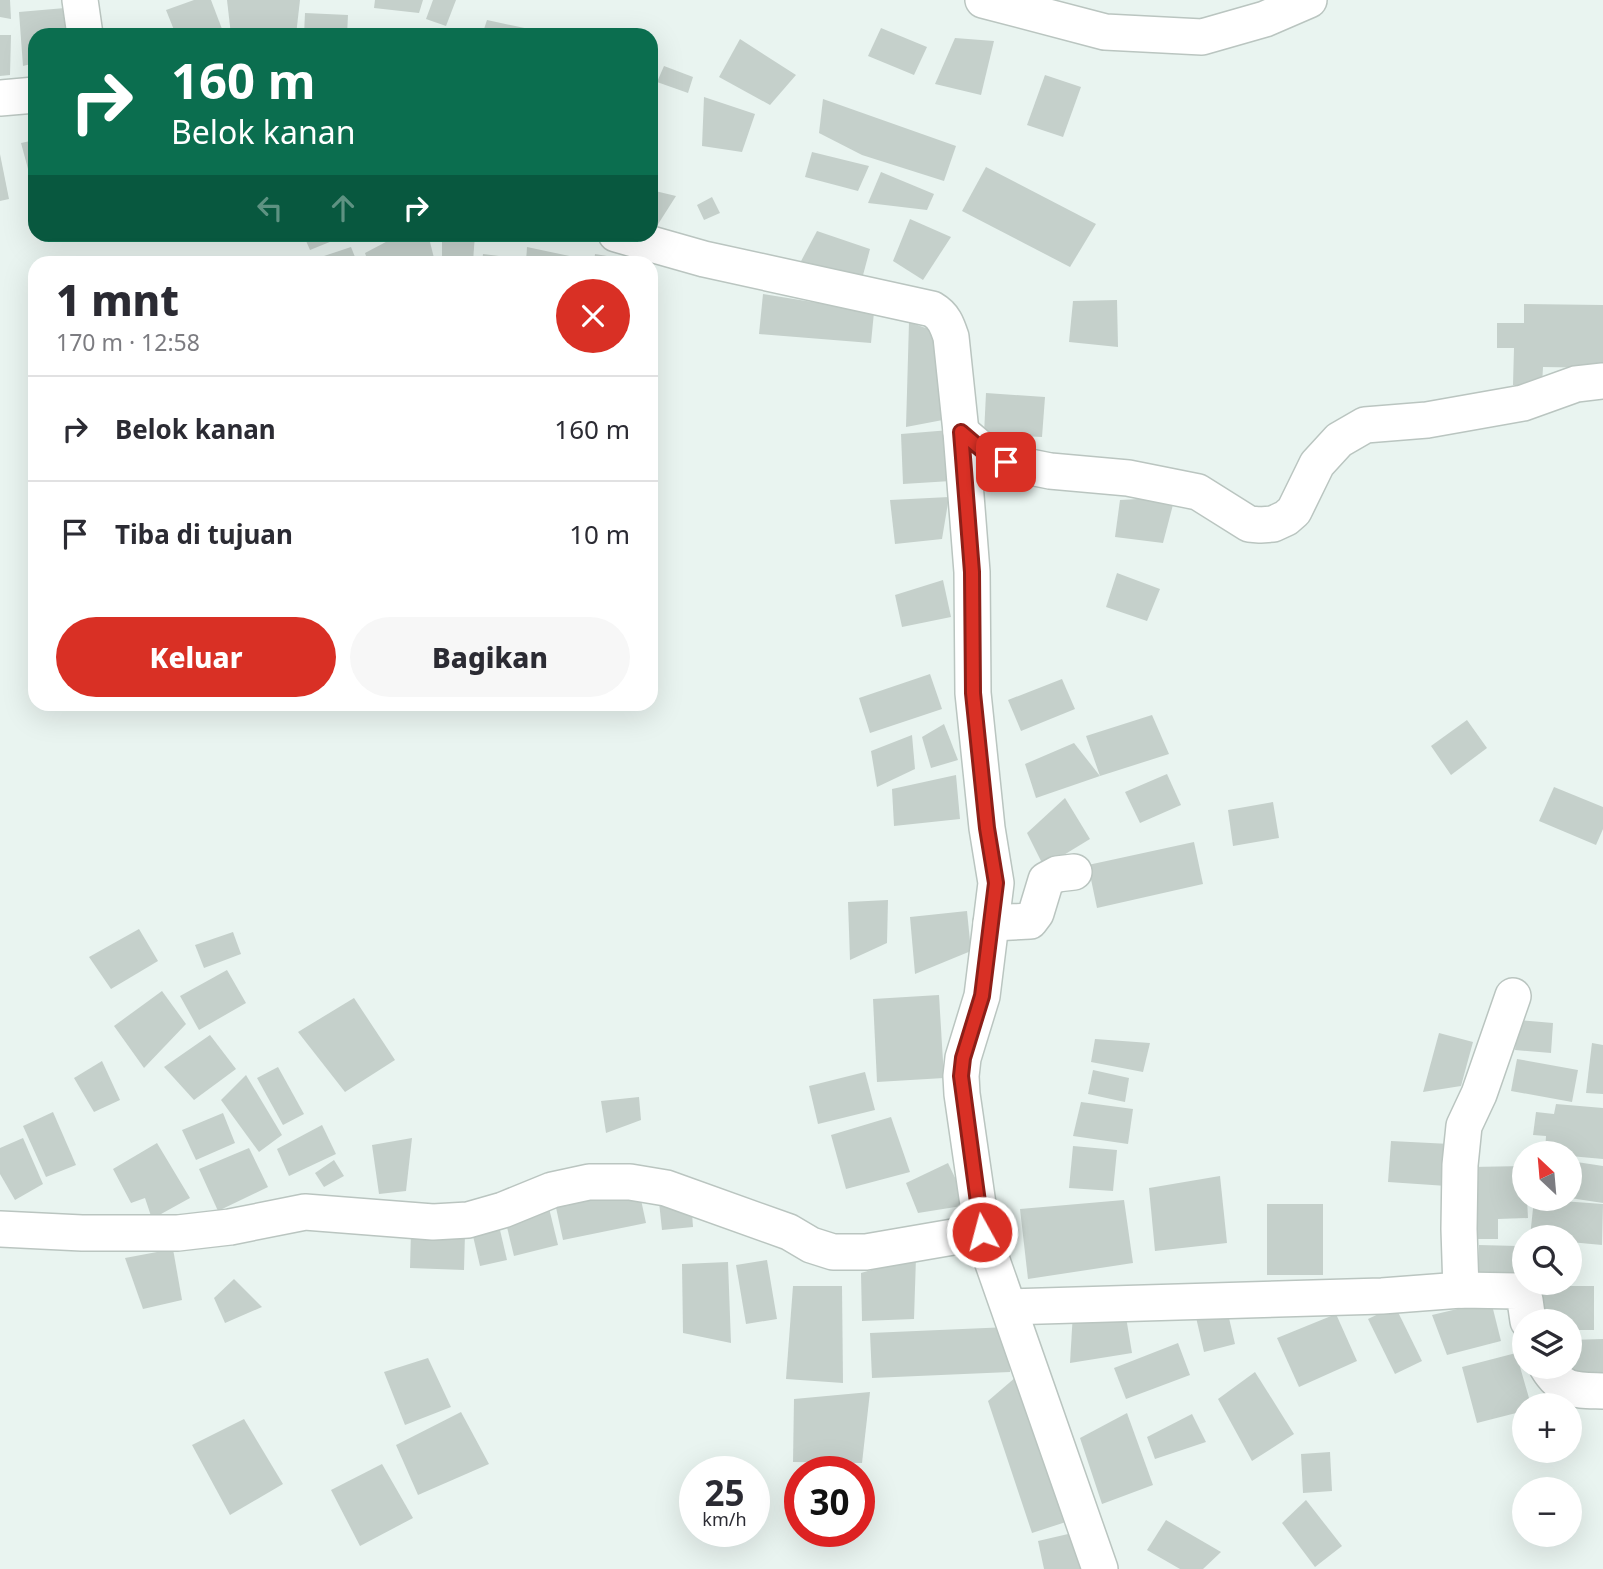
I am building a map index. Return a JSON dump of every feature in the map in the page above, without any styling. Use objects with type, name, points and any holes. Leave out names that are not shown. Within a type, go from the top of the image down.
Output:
[{"type":"street","points":[[80,0],[84,28]]},
{"type":"street","points":[[983,0],[1105,32],[1202,37],[1265,19],[1309,0]]},
{"type":"street","points":[[0,98],[28,96]]},
{"type":"street","points":[[644,242],[705,259],[913,304],[938,313],[947,324],[951,337],[961,432],[972,572],[973,693],[987,828],[996,883],[982,996],[963,1058],[961,1076],[982,1232],[1100,1569]]},
{"type":"street","points":[[961,432],[982,450],[1006,462],[1050,471],[1128,478],[1198,492],[1250,524],[1260,526],[1273,524],[1294,512],[1317,464],[1339,440],[1365,425],[1427,420],[1523,403],[1576,384],[1603,381]]},
{"type":"street","points":[[991,923],[1030,921],[1036,913],[1046,880],[1057,874],[1074,872]]},
{"type":"street","points":[[1461,1290],[1460,1165],[1464,1126],[1479,1094],[1513,996]]},
{"type":"street","points":[[0,1229],[82,1233],[178,1233],[230,1227],[305,1212],[433,1222],[468,1220],[503,1210],[552,1190],[589,1182],[630,1182],[666,1188],[789,1232],[811,1245],[833,1252],[866,1252],[982,1232]]},
{"type":"street","points":[[1009,1307],[1382,1296],[1461,1290],[1517,1291],[1525,1300],[1526,1309]]},
{"type":"street","points":[[1557,1379],[1570,1389],[1603,1391]]},
{"type":"building","points":[[0,0],[10,0],[11,19],[0,17]]},
{"type":"building","points":[[194,0],[211,0],[222,28],[173,28],[166,10]]},
{"type":"building","points":[[227,0],[300,0],[297,28],[230,28]]},
{"type":"building","points":[[375,0],[423,0],[419,13],[374,8]]},
{"type":"building","points":[[433,0],[456,0],[446,26],[426,19]]},
{"type":"building","points":[[65,8],[66,28],[28,28],[28,65],[23,66],[19,12]]},
{"type":"building","points":[[305,13],[348,15],[347,28],[304,28]]},
{"type":"building","points":[[487,20],[525,28],[484,28]]},
{"type":"building","points":[[881,28],[927,47],[914,75],[868,56]]},
{"type":"building","points":[[0,35],[11,35],[10,75],[0,76]]},
{"type":"building","points":[[955,38],[994,41],[981,95],[935,84]]},
{"type":"building","points":[[740,39],[796,75],[770,105],[719,77]]},
{"type":"building","points":[[664,66],[693,77],[688,93],[658,82]]},
{"type":"building","points":[[1045,75],[1081,87],[1063,137],[1027,125]]},
{"type":"building","points":[[704,97],[755,114],[742,152],[702,146]]},
{"type":"building","points":[[823,99],[956,146],[944,181],[862,155],[819,133]]},
{"type":"building","points":[[28,142],[28,169],[21,143]]},
{"type":"building","points":[[812,152],[869,166],[858,191],[805,177]]},
{"type":"building","points":[[0,154],[9,199],[0,201]]},
{"type":"building","points":[[986,167],[1096,224],[1070,267],[962,211]]},
{"type":"building","points":[[881,172],[934,194],[927,210],[868,203]]},
{"type":"building","points":[[658,192],[676,196],[658,224]]},
{"type":"building","points":[[712,197],[720,213],[704,220],[697,205]]},
{"type":"building","points":[[910,219],[951,237],[923,280],[893,261]]},
{"type":"building","points":[[817,231],[870,249],[862,279],[800,263]]},
{"type":"building","points":[[306,242],[330,242],[310,250]]},
{"type":"building","points":[[386,242],[430,242],[434,256],[366,256],[365,253]]},
{"type":"building","points":[[442,242],[474,242],[473,256],[442,256]]},
{"type":"building","points":[[351,247],[355,256],[324,256]]},
{"type":"building","points":[[527,247],[570,256],[526,256]]},
{"type":"building","points":[[763,294],[874,312],[871,343],[759,334]]},
{"type":"building","points":[[1117,300],[1118,347],[1069,342],[1073,301]]},
{"type":"building","points":[[1524,304],[1603,305],[1603,368],[1543,367],[1542,386],[1513,385],[1514,348],[1497,348],[1497,323],[1524,323]]},
{"type":"building","points":[[909,322],[934,331],[948,419],[906,427]]},
{"type":"building","points":[[986,393],[1045,397],[1042,437],[984,434]]},
{"type":"building","points":[[950,430],[951,481],[903,484],[901,434]]},
{"type":"building","points":[[949,497],[942,539],[895,544],[890,500]]},
{"type":"building","points":[[1175,497],[1163,543],[1115,537],[1120,500]]},
{"type":"building","points":[[1117,573],[1160,589],[1147,621],[1106,607]]},
{"type":"building","points":[[943,580],[951,617],[902,627],[895,595]]},
{"type":"building","points":[[930,674],[942,709],[870,733],[859,698]]},
{"type":"building","points":[[1062,679],[1075,709],[1021,731],[1008,700]]},
{"type":"building","points":[[1152,715],[1169,754],[1100,776],[1086,736]]},
{"type":"building","points":[[1467,720],[1487,748],[1451,775],[1431,746]]},
{"type":"building","points":[[944,724],[958,760],[931,768],[922,737]]},
{"type":"building","points":[[912,735],[915,769],[877,787],[871,751]]},
{"type":"building","points":[[1074,743],[1100,776],[1036,798],[1025,764]]},
{"type":"building","points":[[1167,774],[1181,805],[1140,823],[1125,792]]},
{"type":"building","points":[[956,775],[960,819],[894,826],[892,789]]},
{"type":"building","points":[[1554,787],[1603,807],[1603,829],[1596,845],[1539,821]]},
{"type":"building","points":[[1065,798],[1090,839],[1044,867],[1027,833]]},
{"type":"building","points":[[1273,802],[1279,838],[1233,846],[1228,810]]},
{"type":"building","points":[[1194,842],[1203,884],[1097,908],[1088,865]]},
{"type":"building","points":[[888,900],[887,943],[850,960],[848,902]]},
{"type":"building","points":[[967,911],[971,951],[915,974],[910,917]]},
{"type":"building","points":[[139,929],[158,961],[111,989],[89,957]]},
{"type":"building","points":[[233,932],[241,954],[204,968],[195,945]]},
{"type":"building","points":[[227,970],[246,1003],[199,1030],[180,996]]},
{"type":"building","points":[[162,991],[186,1024],[144,1068],[114,1026]]},
{"type":"building","points":[[939,995],[944,1078],[877,1082],[873,999]]},
{"type":"building","points":[[354,998],[395,1060],[345,1092],[298,1032]]},
{"type":"building","points":[[1518,1020],[1553,1023],[1551,1053],[1515,1050]]},
{"type":"building","points":[[1439,1033],[1473,1042],[1461,1086],[1423,1092]]},
{"type":"building","points":[[210,1035],[236,1069],[194,1100],[164,1067]]},
{"type":"building","points":[[1095,1039],[1150,1043],[1143,1072],[1091,1062]]},
{"type":"building","points":[[1592,1043],[1603,1045],[1603,1094],[1586,1093]]},
{"type":"building","points":[[1517,1059],[1578,1070],[1572,1102],[1511,1091]]},
{"type":"building","points":[[102,1061],[120,1100],[94,1112],[74,1078]]},
{"type":"building","points":[[278,1067],[304,1114],[283,1125],[257,1078]]},
{"type":"building","points":[[1093,1070],[1129,1078],[1125,1102],[1088,1094]]},
{"type":"building","points":[[865,1072],[875,1110],[818,1124],[809,1086]]},
{"type":"building","points":[[246,1075],[282,1135],[259,1152],[221,1100]]},
{"type":"building","points":[[639,1097],[641,1120],[606,1133],[601,1101]]},
{"type":"building","points":[[1081,1102],[1133,1109],[1128,1144],[1073,1136]]},
{"type":"building","points":[[1556,1104],[1603,1108],[1603,1159],[1582,1157],[1582,1141],[1546,1141],[1546,1136],[1533,1135],[1536,1112],[1554,1114]]},
{"type":"building","points":[[53,1112],[76,1165],[46,1177],[23,1126]]},
{"type":"building","points":[[223,1113],[235,1143],[196,1160],[182,1130]]},
{"type":"building","points":[[891,1117],[910,1172],[846,1189],[831,1135]]},
{"type":"building","points":[[322,1125],[336,1154],[289,1176],[277,1149]]},
{"type":"building","points":[[23,1138],[43,1184],[15,1200],[0,1174],[0,1148]]},
{"type":"building","points":[[412,1138],[406,1191],[379,1194],[372,1145]]},
{"type":"building","points":[[1391,1141],[1450,1144],[1447,1186],[1388,1182]]},
{"type":"building","points":[[157,1143],[190,1198],[152,1219],[145,1198],[131,1203],[113,1169]]},
{"type":"building","points":[[1073,1146],[1117,1150],[1113,1191],[1069,1188]]},
{"type":"building","points":[[249,1148],[268,1187],[218,1211],[199,1169]]},
{"type":"building","points":[[334,1160],[344,1176],[324,1187],[315,1173]]},
{"type":"building","points":[[948,1163],[968,1205],[918,1213],[906,1183]]},
{"type":"building","points":[[1582,1163],[1603,1166],[1603,1203],[1582,1200]]},
{"type":"building","points":[[1512,1166],[1512,1211],[1528,1211],[1528,1218],[1498,1219],[1498,1239],[1471,1239],[1471,1167]]},
{"type":"building","points":[[1220,1176],[1227,1243],[1155,1251],[1149,1188]]},
{"type":"building","points":[[638,1186],[646,1223],[563,1240],[555,1203]]},
{"type":"building","points":[[691,1199],[693,1227],[662,1230],[659,1202]]},
{"type":"building","points":[[1124,1200],[1133,1263],[1028,1279],[1020,1209]]},
{"type":"building","points":[[1582,1202],[1603,1204],[1602,1245],[1582,1243],[1582,1225],[1531,1225],[1533,1211],[1582,1211]]},
{"type":"building","points":[[548,1204],[558,1245],[514,1256],[504,1215]]},
{"type":"building","points":[[1267,1204],[1323,1204],[1323,1275],[1267,1275]]},
{"type":"building","points":[[500,1230],[507,1260],[480,1266],[473,1236]]},
{"type":"building","points":[[411,1231],[465,1233],[464,1270],[410,1268]]},
{"type":"building","points":[[1479,1245],[1512,1246],[1512,1279],[1478,1279]]},
{"type":"building","points":[[173,1249],[182,1300],[143,1309],[125,1258]]},
{"type":"building","points":[[916,1257],[914,1319],[862,1321],[861,1273]]},
{"type":"building","points":[[767,1260],[777,1319],[746,1324],[736,1265]]},
{"type":"building","points":[[728,1262],[731,1343],[683,1333],[682,1264]]},
{"type":"building","points":[[234,1279],[262,1307],[225,1323],[214,1298]]},
{"type":"building","points":[[793,1286],[842,1286],[843,1383],[786,1379]]},
{"type":"building","points":[[1582,1286],[1594,1286],[1594,1330],[1582,1330],[1582,1309],[1540,1309],[1540,1295],[1582,1295]]},
{"type":"building","points":[[1491,1301],[1501,1341],[1447,1355],[1432,1315]]},
{"type":"building","points":[[1226,1305],[1235,1344],[1204,1352],[1195,1313]]},
{"type":"building","points":[[1395,1306],[1422,1361],[1395,1374],[1368,1319]]},
{"type":"building","points":[[1073,1312],[1126,1317],[1132,1353],[1070,1363]]},
{"type":"building","points":[[1336,1314],[1357,1361],[1299,1387],[1277,1338]]},
{"type":"building","points":[[1009,1327],[1010,1372],[872,1378],[870,1333]]},
{"type":"building","points":[[1603,1339],[1603,1372],[1582,1372],[1582,1340]]},
{"type":"building","points":[[1178,1343],[1190,1375],[1126,1399],[1114,1368]]},
{"type":"building","points":[[1512,1354],[1512,1379],[1524,1379],[1528,1393],[1512,1393],[1512,1414],[1477,1423],[1462,1367]]},
{"type":"building","points":[[428,1358],[451,1407],[405,1425],[384,1372]]},
{"type":"building","points":[[1023,1371],[1072,1520],[1032,1533],[988,1401]]},
{"type":"building","points":[[1255,1372],[1294,1434],[1252,1461],[1218,1399]]},
{"type":"building","points":[[870,1392],[863,1456],[793,1456],[794,1399]]},
{"type":"building","points":[[461,1412],[489,1464],[418,1495],[396,1445]]},
{"type":"building","points":[[1127,1413],[1153,1485],[1102,1504],[1080,1438]]},
{"type":"building","points":[[1192,1414],[1206,1442],[1155,1459],[1147,1437]]},
{"type":"building","points":[[244,1419],[283,1484],[230,1515],[192,1445]]},
{"type":"building","points":[[1330,1452],[1332,1491],[1303,1493],[1301,1454]]},
{"type":"building","points":[[382,1464],[413,1518],[360,1546],[331,1490]]},
{"type":"building","points":[[1306,1500],[1342,1546],[1315,1567],[1282,1523]]},
{"type":"building","points":[[1166,1520],[1221,1552],[1203,1569],[1180,1569],[1147,1550]]},
{"type":"building","points":[[1081,1531],[1089,1569],[1044,1569],[1038,1541]]},
{"type":"route","points":[[982,1232],[961,1076],[963,1058],[982,996],[996,883],[987,828],[973,693],[972,572],[961,432],[982,450],[1006,462]]}]
